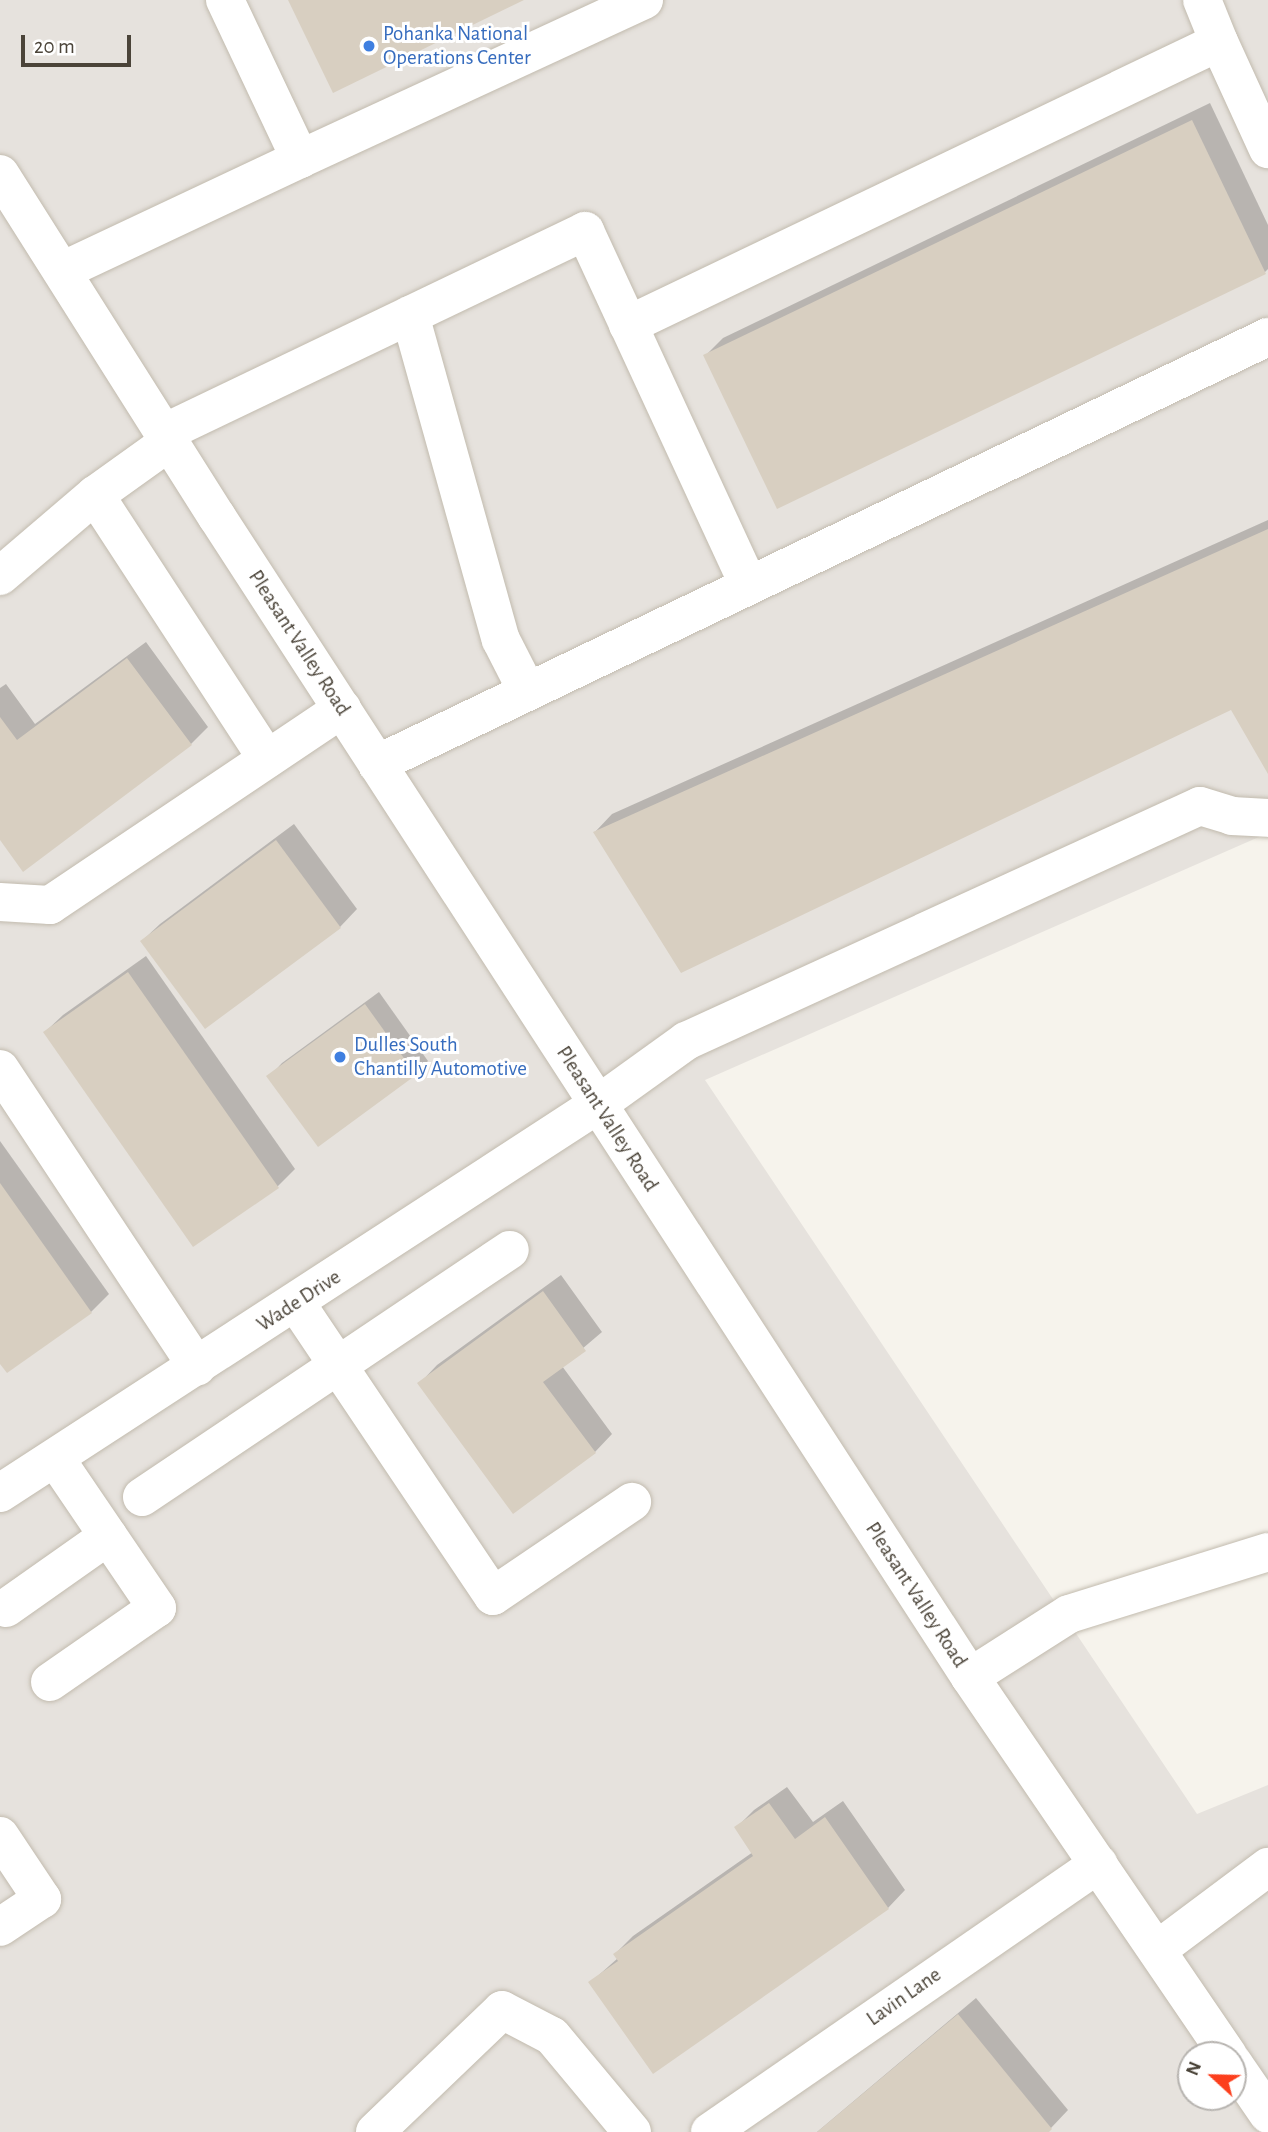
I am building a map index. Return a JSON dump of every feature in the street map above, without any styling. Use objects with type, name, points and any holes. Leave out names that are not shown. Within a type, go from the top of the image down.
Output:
[{"type":"street","points":[[225,0],[300,159]]},
{"type":"street","points":[[61,271],[642,0]]},
{"type":"street","points":[[1202,0],[1268,149]]},
{"type":"street","points":[[628,325],[1219,42]]},
{"type":"street","name":"Pleasant Valley Road","points":[[0,174],[597,1105],[970,1677],[1219,2041]]},
{"type":"street","points":[[0,576],[167,438],[410,315],[584,231],[748,584]]},
{"type":"street","points":[[410,315],[500,640],[526,690]]},
{"type":"street","points":[[377,764],[526,690],[1268,337]]},
{"type":"street","points":[[95,495],[267,759]]},
{"type":"street","points":[[0,902],[50,905],[342,709]]},
{"type":"street","name":"Wade Drive","points":[[4,1483],[55,1458],[296,1303],[597,1105],[686,1041],[1200,806],[1232,816],[1268,818]]},
{"type":"street","points":[[0,1069],[197,1367]]},
{"type":"street","points":[[142,1497],[510,1250]]},
{"type":"street","points":[[296,1303],[493,1596],[632,1502]]},
{"type":"street","points":[[50,1682],[157,1608],[55,1458]]},
{"type":"street","points":[[6,1608],[108,1536]]},
{"type":"street","points":[[970,1677],[1069,1614],[1268,1552]]},
{"type":"street","points":[[0,1836],[42,1899],[0,1927]]},
{"type":"street","name":"Lavin Lane","points":[[710,2132],[1098,1864]]},
{"type":"street","points":[[1157,1950],[1268,1867]]},
{"type":"street","points":[[374,2132],[502,2010],[552,2036],[632,2132]]},
{"type":"street","points":[[1247,2083],[1268,2114]]},
{"type":"shaded area","points":[[0,0],[1268,0],[1268,833],[705,1080],[1197,1814],[1268,1785],[1268,2132],[0,2132]]},
{"type":"building","name":"Pohanka National Operations Center","points":[[288,0],[524,0],[333,93]]},
{"type":"building","points":[[1192,120],[1266,274],[777,509],[703,355]]},
{"type":"building","points":[[1268,529],[1268,774],[1231,710],[681,973],[593,832]]},
{"type":"building","points":[[127,658],[192,745],[23,872],[0,840],[0,717],[17,740]]},
{"type":"building","points":[[276,840],[341,928],[205,1029],[140,941]]},
{"type":"building","points":[[128,972],[279,1188],[193,1247],[43,1032]]},
{"type":"building","points":[[365,1004],[416,1075],[318,1147],[266,1076]]},
{"type":"building","points":[[0,1183],[92,1313],[7,1373],[0,1364]]},
{"type":"building","points":[[543,1291],[586,1351],[543,1382],[596,1453],[513,1514],[417,1383]]},
{"type":"building","points":[[769,1803],[795,1839],[825,1817],[889,1909],[653,2074],[588,1982],[618,1961],[613,1954],[753,1856],[734,1827]]},
{"type":"building","points":[[958,2014],[1052,2129],[1049,2132],[817,2132]]},
{"type":"place","name":"Pohanka National Operations Center","points":[[369,46]]},
{"type":"place","name":"Dulles South Chantilly Automotive","points":[[340,1057]]}]
